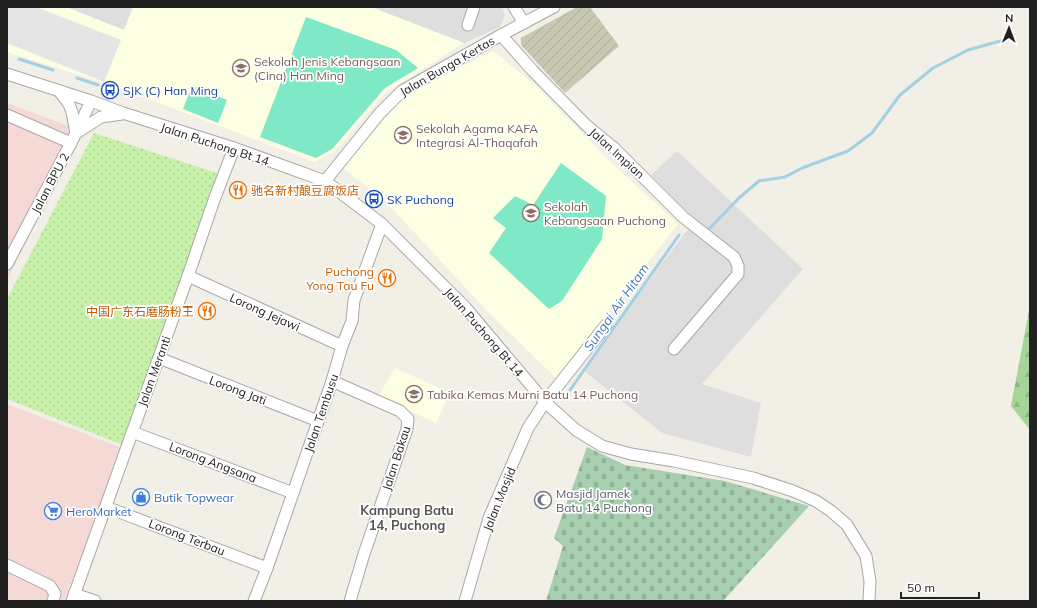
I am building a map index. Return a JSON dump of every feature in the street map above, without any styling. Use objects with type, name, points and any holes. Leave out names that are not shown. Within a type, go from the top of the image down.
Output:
[{"type":"street","points":[[468,25],[474,7]]},
{"type":"street","points":[[514,7],[524,24]]},
{"type":"street","name":"Jalan Bunga Kertas","points":[[325,181],[380,113],[402,91],[554,7]]},
{"type":"street","name":"Jalan Impian","points":[[501,35],[533,71],[586,125],[614,148],[683,217],[734,257],[738,266],[738,274],[674,349]]},
{"type":"street","name":"Jalan Puchong Bt 14","points":[[7,74],[91,101],[123,114],[234,148],[325,181],[382,224],[465,307],[545,402],[576,430],[602,446],[631,454],[674,461],[753,478],[793,491],[816,501],[831,511],[847,525],[866,556],[870,581],[869,601]]},
{"type":"street","points":[[59,91],[71,108],[74,138]]},
{"type":"street","name":"Jalan BPU 2","points":[[7,264],[74,138],[91,101]]},
{"type":"street","points":[[74,138],[101,117],[123,114]]},
{"type":"street","points":[[7,115],[74,138]]},
{"type":"street","name":"Jalan Meranti","points":[[95,601],[73,598],[214,200],[234,148]]},
{"type":"street","name":"Jalan Tembusu","points":[[254,601],[268,568],[332,381],[342,346],[352,321],[354,300],[382,224]]},
{"type":"street","name":"Lorong Jejawi","points":[[188,276],[342,346]]},
{"type":"street","name":"Jalan Masjid","points":[[465,601],[489,518],[528,428],[545,402],[606,325]]},
{"type":"street","name":"Lorong Jati","points":[[159,358],[318,421]]},
{"type":"street","name":"Jalan Bakau","points":[[332,381],[400,411],[408,419],[407,429],[350,601]]},
{"type":"street","name":"Lorong Angsana","points":[[132,432],[293,493]]},
{"type":"street","name":"Lorong Terbau","points":[[106,506],[268,568]]},
{"type":"street","points":[[7,565],[50,586],[55,594],[53,601]]},
{"type":"shaded area","name":"Sekolah Jenis Kebangsaan (Cina) Han Ming","points":[[7,7],[66,7],[124,30],[133,7],[371,7],[464,43],[385,93],[334,152],[315,162],[111,85],[7,52]]},
{"type":"shaded area","points":[[7,7],[36,7],[121,40],[104,82],[7,43]]},
{"type":"shaded area","points":[[66,7],[133,7],[124,30]]},
{"type":"shaded area","points":[[371,7],[502,7],[505,15],[500,27],[464,43]]},
{"type":"shaded area","points":[[577,7],[590,7],[619,46],[565,93],[521,45],[521,38]]},
{"type":"shaded area","name":"Sekolah Kebangsaan Puchong","points":[[493,51],[535,85],[606,158],[678,224],[556,378],[491,315],[386,202],[343,168],[400,101],[430,82]]},
{"type":"shaded area","points":[[7,103],[82,131],[7,280]]},
{"type":"shaded area","points":[[677,151],[803,269],[702,384],[761,403],[751,457],[662,433],[584,371],[620,319],[685,233],[696,222],[651,175]]},
{"type":"shaded area","name":"Tabika Kemas Murni Batu 14 Puchong","points":[[395,368],[450,393],[436,423],[378,396]]},
{"type":"shaded area","name":"HeroMarket","points":[[7,404],[122,448],[64,601],[7,601]]},
{"type":"green space","points":[[306,17],[396,50],[418,68],[385,88],[332,149],[316,158],[260,137]]},
{"type":"green space","points":[[192,86],[227,100],[218,123],[183,109]]},
{"type":"green space","points":[[94,133],[220,174],[123,445],[7,399],[7,299]]},
{"type":"green space","points":[[561,163],[606,196],[602,239],[562,301],[549,309],[489,253],[506,228],[493,218],[515,196],[533,205]]},
{"type":"green space","points":[[1030,305],[1030,430],[1011,406]]},
{"type":"green space","points":[[587,447],[625,465],[725,481],[809,506],[723,601],[546,601],[563,546],[554,538]]},
{"type":"waterway","name":"Sungai Air Hitam","points":[[708,230],[739,198],[759,181],[785,177],[802,168],[848,151],[872,133],[900,95],[933,68],[968,50],[1011,38]]},
{"type":"waterway","name":"Sungai Air Hitam","points":[[19,59],[53,70]]},
{"type":"waterway","name":"Sungai Air Hitam","points":[[77,78],[98,85]]},
{"type":"waterway","name":"Sungai Air Hitam","points":[[570,390],[679,235]]},
{"type":"place","name":"Sekolah Jenis Kebangsaan (Cina) Han Ming","points":[[241,68]]},
{"type":"place","name":"SJK (C) Han Ming","points":[[110,90]]},
{"type":"place","name":"Sekolah Agama KAFA Integrasi Al-Thaqafah","points":[[403,135]]},
{"type":"place","name":"驰名新村酿豆腐饭店","points":[[238,190]]},
{"type":"place","name":"SK Puchong","points":[[374,199]]},
{"type":"place","name":"Sekolah Kebangsaan Puchong","points":[[531,213]]},
{"type":"place","name":"Puchong Yong Tau Fu","points":[[387,278]]},
{"type":"place","name":"中国广东石磨肠粉王","points":[[207,311]]},
{"type":"place","name":"Tabika Kemas Murni Batu 14 Puchong","points":[[414,394]]},
{"type":"place","name":"Butik Topwear","points":[[141,497]]},
{"type":"place","name":"Masjid Jamek Batu 14 Puchong","points":[[543,500]]},
{"type":"place","name":"HeroMarket","points":[[53,511]]},
{"type":"district","name":"Kampung Batu 14, Puchong","points":[[407,518]]}]
